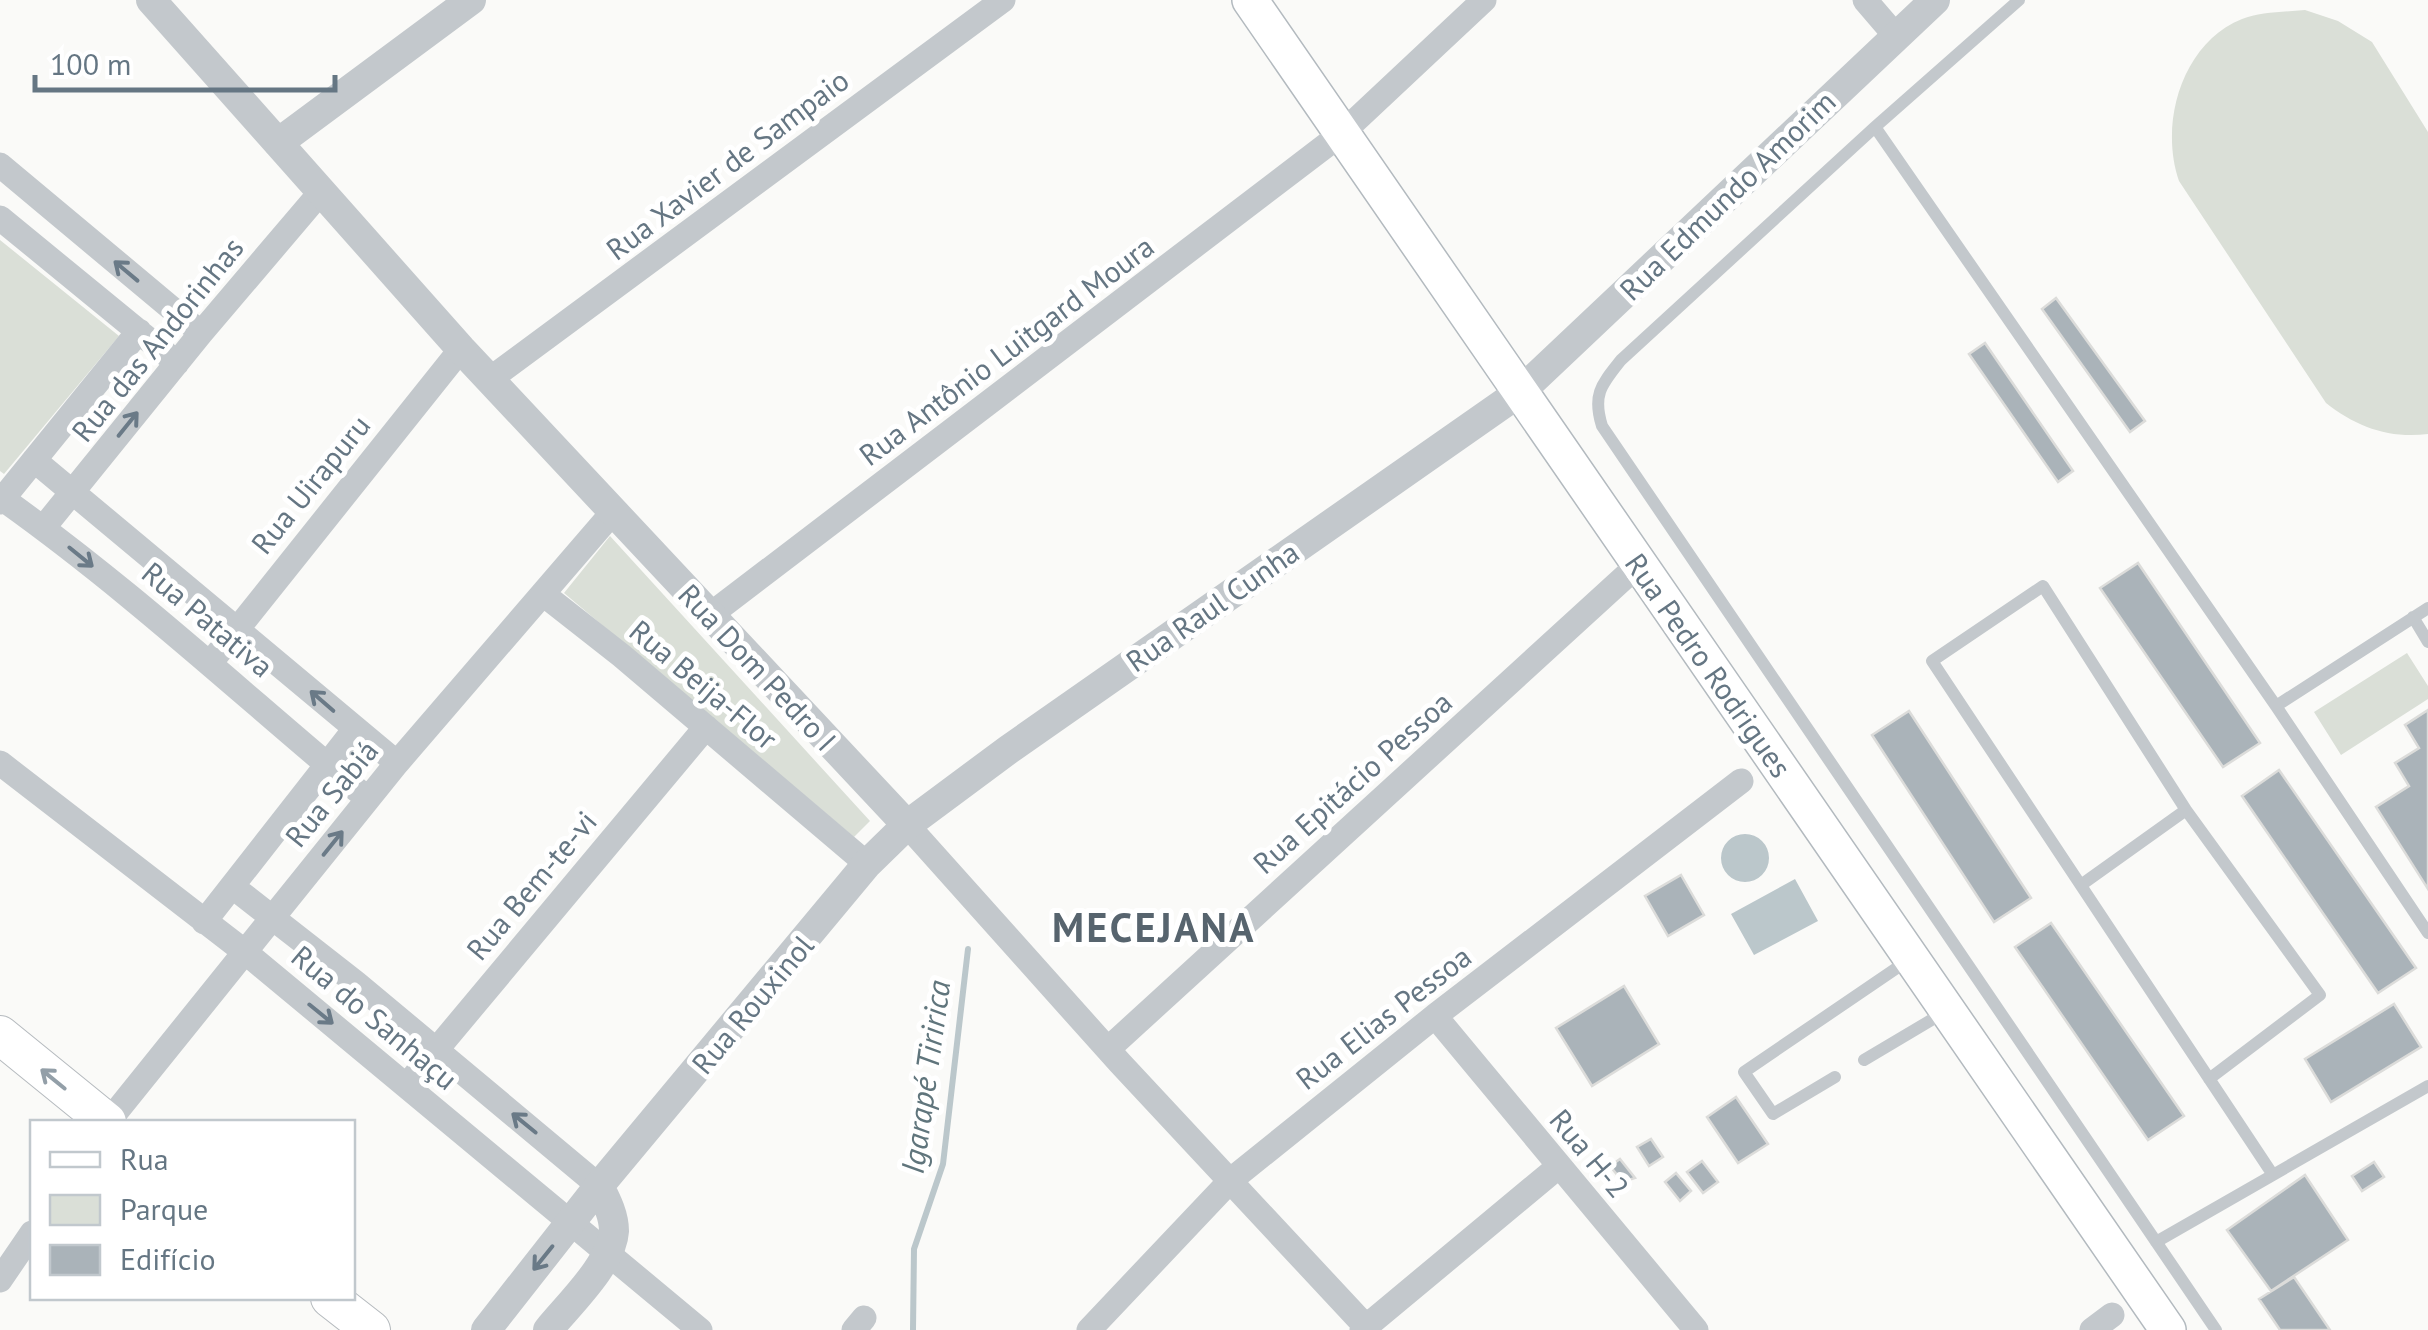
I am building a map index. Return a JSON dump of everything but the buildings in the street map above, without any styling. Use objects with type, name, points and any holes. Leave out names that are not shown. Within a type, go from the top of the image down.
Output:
[{"type":"main road","name":"Rua Pedro Rodrigues","points":[[1250,0],[2168,1330]]},
{"type":"main road","points":[[0,1035],[106,1120]]},
{"type":"main road","points":[[332,1300],[366,1328]]},
{"type":"street","name":"Rua Dom Pedro I","points":[[152,0],[461,349],[907,825],[1366,1329]]},
{"type":"street","points":[[278,143],[470,0]]},
{"type":"street","name":"Rua Xavier de Sampaio","points":[[490,379],[1003,0]]},
{"type":"street","name":"Rua Antônio Luitgard Moura","points":[[710,615],[1340,134],[1484,0]]},
{"type":"street","points":[[1866,0],[1895,35]]},
{"type":"street","name":"Rua Edmundo Amorim","points":[[1520,392],[1935,0]]},
{"type":"street","points":[[2,170],[201,334]]},
{"type":"street","name":"Rua das Andorinhas","points":[[44,527],[320,192]]},
{"type":"street","points":[[0,218],[177,363]]},
{"type":"street","name":"Rua das Andorinhas","points":[[1,499],[139,331]]},
{"type":"street","name":"Rua Uirapuru","points":[[211,662],[461,349]]},
{"type":"street","name":"Rua Raul Cunha","points":[[907,825],[1520,392]]},
{"type":"street","name":"Rua Patativa","points":[[34,460],[397,763]]},
{"type":"street","name":"Rua Patativa","points":[[1,499],[44,527],[211,662],[368,799]]},
{"type":"street","name":"Rua Sabiá","points":[[110,1120],[397,763],[613,512]]},
{"type":"street","name":"Rua Epitácio Pessoa","points":[[1108,1048],[1640,564]]},
{"type":"street","name":"Rua Beija-Flor","points":[[543,594],[868,864]]},
{"type":"street","name":"Rua Bem-te-vi","points":[[407,1085],[706,727]]},
{"type":"street","name":"Rua Sabiá","points":[[204,922],[355,729]]},
{"type":"street","name":"Rua do Sanhaçu","points":[[0,763],[246,952],[700,1330]]},
{"type":"street","name":"Rua Elias Pessoa","points":[[1090,1330],[1231,1180],[1435,1016],[1742,781]]},
{"type":"street","name":"Rua Rouxinol","points":[[486,1330],[599,1186],[868,864],[907,825]]},
{"type":"street","name":"Rua do Sanhaçu","points":[[233,887],[356,983],[599,1186]]},
{"type":"street","name":"Rua H-2","points":[[1435,1016],[1696,1330]]},
{"type":"street","points":[[1366,1329],[1558,1167]]},
{"type":"street","points":[[548,1330],[609,1254],[614,1230],[611,1210],[599,1186]]},
{"type":"street","points":[[0,1280],[30,1236]]},
{"type":"lane","points":[[2019,0],[1874,127],[1621,360],[1599,392],[1596,407],[1602,426],[2216,1330]]},
{"type":"lane","points":[[1874,127],[2276,706],[2428,933]]},
{"type":"lane","points":[[2210,1079],[2320,995],[2186,810],[2043,586],[1932,661],[2273,1175]]},
{"type":"lane","points":[[2276,706],[2428,608]]},
{"type":"lane","points":[[2413,618],[2428,642]]},
{"type":"lane","points":[[2080,886],[2186,810]]},
{"type":"lane","points":[[1835,1077],[1773,1114],[1744,1072],[1912,958]]},
{"type":"lane","points":[[1864,1060],[1948,1010]]},
{"type":"lane","points":[[2156,1242],[2428,1086]]},
{"type":"green space","points":[[2305,10],[2338,21],[2372,42],[2428,132],[2428,434],[2400,435],[2374,429],[2349,419],[2326,403],[2179,181],[2172,135],[2174,111],[2180,87],[2204,46],[2221,30],[2242,19]]},
{"type":"green space","points":[[0,240],[119,336],[4,474],[0,471]]},
{"type":"green space","points":[[610,536],[870,821],[854,837],[564,593]]},
{"type":"green space","points":[[2407,653],[2428,686],[2428,699],[2341,755],[2314,712]]},
{"type":"shaded area","points":[[1745,834],[1762,841],[1769,858],[1762,875],[1745,882],[1728,875],[1721,858],[1728,841]]},
{"type":"shaded area","points":[[1795,879],[1818,921],[1754,955],[1731,914]]},
{"type":"waterway","name":"Igarapé Tiririca","points":[[913,1330],[914,1249],[943,1164],[968,949]]},
{"type":"district","name":"MECEJANA","points":[[1154,927]]}]
